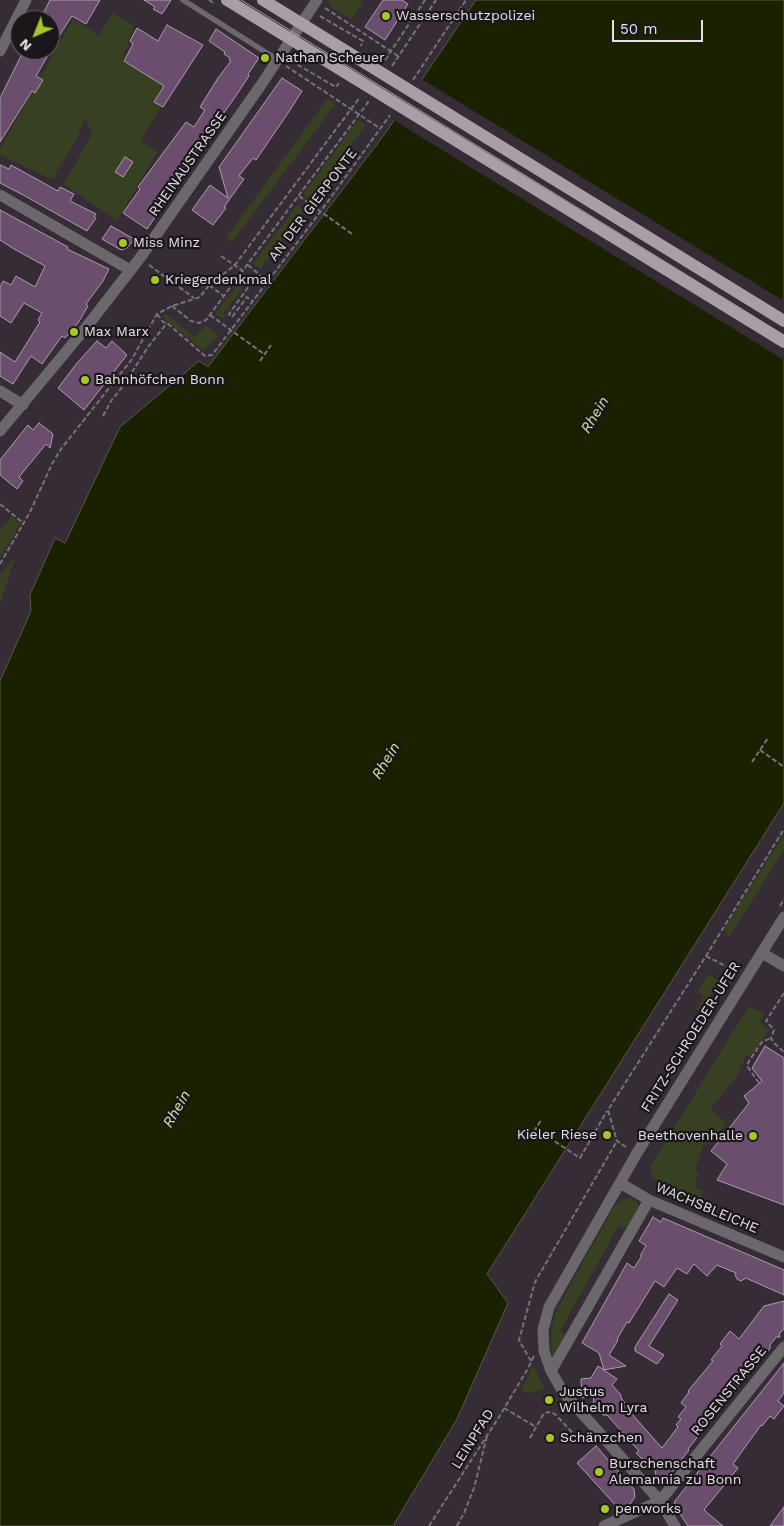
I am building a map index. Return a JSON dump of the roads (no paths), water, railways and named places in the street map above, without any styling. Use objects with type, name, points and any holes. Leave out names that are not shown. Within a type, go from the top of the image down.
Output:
[{"type":"main road","points":[[227,0],[784,342]]},
{"type":"main road","points":[[263,0],[784,321]]},
{"type":"street","points":[[0,51],[26,0]]},
{"type":"street","name":"RHEINAUSTRASSE","points":[[0,431],[84,330],[168,219],[278,60],[316,1]]},
{"type":"street","points":[[0,195],[130,270]]},
{"type":"street","points":[[0,391],[23,405]]},
{"type":"street","name":"FRITZ-SCHROEDER-UFER","points":[[675,1526],[660,1501],[563,1392],[551,1371],[544,1351],[543,1330],[549,1307],[620,1183],[784,918]]},
{"type":"street","points":[[762,953],[784,966]]},
{"type":"street","name":"WACHSBLEICHE","points":[[620,1183],[649,1200],[784,1257]]},
{"type":"street","points":[[551,1371],[649,1200]]},
{"type":"street","name":"ROSENSTRASSE","points":[[660,1501],[784,1347]]},
{"type":"street","points":[[604,1526],[660,1501]]},
{"type":"lane","points":[[183,0],[278,60]]},
{"type":"water","name":"Rhein","points":[[476,0],[784,0],[784,803],[487,1274],[508,1303],[457,1419],[393,1526],[0,1526],[0,681],[31,611],[30,595],[55,538],[65,543],[120,427],[199,361],[208,367],[384,135]]},
{"type":"tram line","points":[[241,0],[784,335]]},
{"type":"place","name":"Wasserschutzpolizei","points":[[386,16]]},
{"type":"place","name":"Nathan Scheuer","points":[[265,58]]},
{"type":"place","name":"Miss Minz","points":[[123,243]]},
{"type":"place","name":"Kriegerdenkmal","points":[[155,280]]},
{"type":"place","name":"Max Marx","points":[[74,332]]},
{"type":"place","name":"Bahnhöfchen Bonn","points":[[85,380]]},
{"type":"place","name":"Kieler Riese","points":[[607,1135]]},
{"type":"place","name":"Beethovenhalle","points":[[753,1136]]},
{"type":"place","name":"Justus Wilhelm Lyra","points":[[549,1400]]},
{"type":"place","name":"Schänzchen","points":[[550,1438]]},
{"type":"place","name":"Burschenschaft Alemannia zu Bonn","points":[[599,1472]]},
{"type":"place","name":"penworks","points":[[605,1509]]}]
